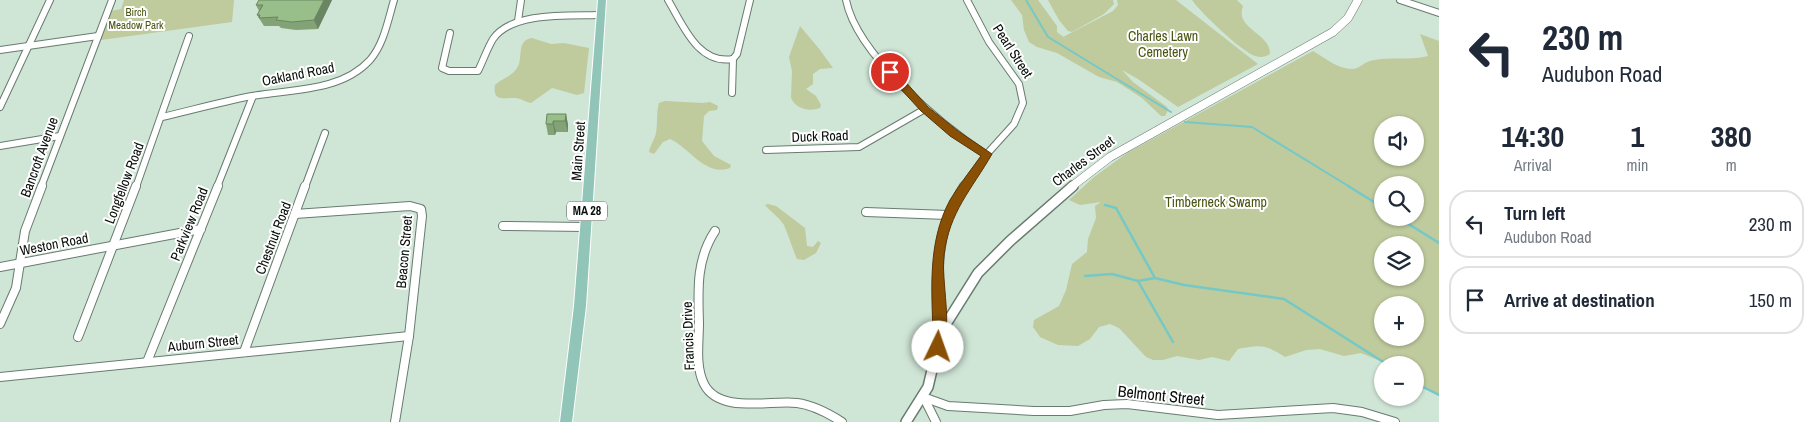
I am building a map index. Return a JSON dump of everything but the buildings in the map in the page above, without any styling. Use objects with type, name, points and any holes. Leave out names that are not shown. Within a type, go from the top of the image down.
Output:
[{"type":"main road","name":"Main Street","points":[[566,422],[580,306],[602,0]]},
{"type":"street","points":[[0,108],[50,0]]},
{"type":"street","name":"Bancroft Avenue","points":[[0,324],[13,297],[21,263],[25,231],[112,0]]},
{"type":"street","name":"Oakland Road","points":[[162,116],[253,96],[325,84],[344,78],[368,62],[376,50],[394,0]]},
{"type":"street","points":[[518,21],[522,0]]},
{"type":"street","points":[[668,0],[688,33],[706,55],[719,60],[733,59]]},
{"type":"street","points":[[732,93],[733,59],[738,51],[750,0]]},
{"type":"street","points":[[846,0],[850,18],[860,34],[904,88],[925,109],[954,133],[987,154]]},
{"type":"street","name":"Pearl Street","points":[[940,336],[938,257],[948,216],[963,188],[987,154],[1016,119],[1022,106],[1022,93],[1012,73],[984,34],[973,8],[967,0]]},
{"type":"street","name":"Charles Street","points":[[911,420],[923,397],[933,371],[940,336],[969,286],[986,264],[1095,167],[1144,136],[1333,32],[1348,18],[1358,0]]},
{"type":"street","points":[[1400,0],[1439,12]]},
{"type":"street","points":[[450,33],[442,65],[444,70],[475,72],[481,69],[494,38],[506,27],[518,21],[544,17],[600,15]]},
{"type":"street","points":[[0,50],[98,36]]},
{"type":"street","name":"Longfellow Road","points":[[78,337],[162,116],[189,36]]},
{"type":"street","name":"Parkview Road","points":[[147,362],[253,96]]},
{"type":"street","name":"Duck Road","points":[[766,150],[859,147],[925,109]]},
{"type":"street","name":"Chestnut Road","points":[[244,352],[325,133]]},
{"type":"street","points":[[0,146],[60,136]]},
{"type":"street","name":"Beacon Street","points":[[295,214],[402,207],[420,208],[422,216],[409,336],[395,422]]},
{"type":"street","points":[[866,212],[948,216]]},
{"type":"street","points":[[503,226],[586,227]]},
{"type":"street","name":"Weston Road","points":[[0,267],[201,229]]},
{"type":"street","name":"Francis Drive","points":[[716,231],[702,253],[698,278],[701,365],[706,387],[718,397],[735,403],[805,404],[821,409],[842,422]]},
{"type":"street","name":"Auburn Street","points":[[0,377],[409,336]]},
{"type":"street","points":[[923,397],[936,422]]},
{"type":"street","name":"Belmont Street","points":[[923,397],[948,406],[992,409],[1070,411],[1104,405],[1127,404],[1219,418],[1328,408],[1362,412],[1395,422]]},
{"type":"green space","name":"Birch Meadow Park","points":[[124,0],[234,0],[232,22],[101,40],[111,11],[121,9]]},
{"type":"green space","name":"Charles Lawn Cemetery","points":[[1011,0],[1038,0],[1057,26],[1057,32],[1063,37],[1113,11],[1118,5],[1117,0],[1176,0],[1258,64],[1178,107],[1122,70],[1133,82],[1167,107],[1168,110],[1165,116],[1161,116],[1142,98],[1117,82],[1099,77],[1057,53],[1037,47],[1029,42],[1024,30],[1022,15]]},
{"type":"green space","points":[[1048,0],[1113,0],[1114,4],[1104,14],[1072,32],[1068,31],[1059,20]]},
{"type":"green space","points":[[1192,0],[1237,0],[1243,6],[1242,14],[1244,20],[1265,41],[1269,47],[1270,54],[1259,57],[1249,53],[1222,31]]},
{"type":"green space","points":[[800,26],[833,68],[820,69],[813,74],[813,84],[806,89],[816,96],[821,105],[820,108],[816,109],[803,109],[796,105],[791,98],[792,71],[789,57]]},
{"type":"green space","name":"Timberneck Swamp","points":[[1420,34],[1439,41],[1439,395],[1424,386],[1424,356],[1374,356],[1374,358],[1361,353],[1344,356],[1320,349],[1306,350],[1285,357],[1272,350],[1258,346],[1238,349],[1229,361],[1212,357],[1199,360],[1177,356],[1163,360],[1153,360],[1146,357],[1119,328],[1110,324],[1099,327],[1090,339],[1078,346],[1058,345],[1040,337],[1033,327],[1034,320],[1059,306],[1066,290],[1072,264],[1087,252],[1088,239],[1096,218],[1095,206],[1101,202],[1080,205],[1069,200],[1094,177],[1127,153],[1313,51],[1347,69],[1357,68],[1377,60],[1428,56]]},
{"type":"green space","points":[[532,38],[551,44],[564,43],[589,48],[584,93],[577,95],[552,88],[531,103],[517,98],[498,97],[495,85],[514,72],[519,64],[524,41]]},
{"type":"green space","points":[[665,101],[710,102],[718,106],[717,110],[709,111],[704,116],[702,141],[714,156],[731,165],[730,168],[721,170],[705,165],[670,139],[663,142],[654,154],[649,152],[655,138],[659,103]]},
{"type":"green space","points":[[765,205],[776,206],[805,228],[807,246],[813,247],[818,241],[821,243],[816,253],[804,260],[797,259],[784,225]]},
{"type":"waterway","points":[[1026,0],[1048,37],[1171,112]]},
{"type":"waterway","points":[[1185,122],[1252,127],[1350,187]]},
{"type":"waterway","points":[[1348,186],[1374,202]]},
{"type":"waterway","points":[[1105,205],[1116,208],[1155,278]]},
{"type":"waterway","points":[[1412,226],[1439,243]]},
{"type":"waterway","points":[[1085,276],[1112,274],[1138,281]]},
{"type":"waterway","points":[[1138,281],[1155,278]]},
{"type":"waterway","points":[[1155,278],[1184,285],[1284,299],[1374,356]]},
{"type":"waterway","points":[[1138,281],[1173,342]]},
{"type":"waterway","points":[[1424,388],[1439,395]]},
{"type":"route","points":[[890,72],[925,109],[965,141],[987,154],[963,188],[944,226],[938,257],[937,279],[940,336],[938,347]]}]
